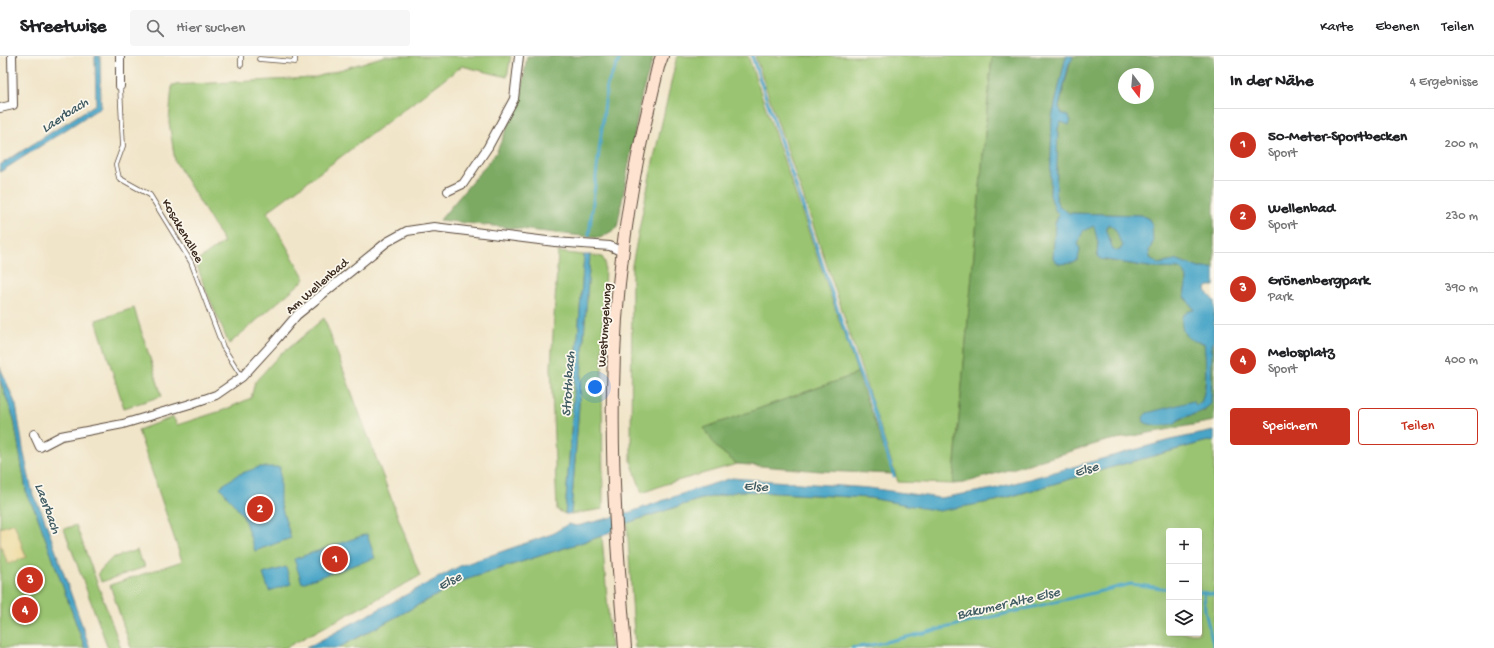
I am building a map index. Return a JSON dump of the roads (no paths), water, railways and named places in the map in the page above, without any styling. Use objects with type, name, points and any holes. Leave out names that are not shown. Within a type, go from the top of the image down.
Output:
[{"type":"main road","name":"Westumgehung","points":[[625,648],[612,444],[612,388],[622,252],[637,161],[662,56]]},
{"type":"street","points":[[0,108],[13,105],[12,56]]},
{"type":"street","name":"Kosakenallee","points":[[120,56],[120,86]]},
{"type":"street","points":[[448,191],[463,184],[488,147],[514,99],[519,56]]},
{"type":"street","name":"Am Wellenbad","points":[[34,434],[40,447],[61,436],[123,424],[216,395],[242,377],[297,315],[387,242],[407,231],[434,227],[555,242],[610,246],[622,252]]},
{"type":"lane","points":[[241,56],[241,65]]},
{"type":"lane","points":[[259,59],[296,62],[295,56]]},
{"type":"lane","name":"Kosakenallee","points":[[120,86],[123,146],[116,166],[120,178],[150,195],[191,262],[223,347],[242,377]]},
{"type":"water","points":[[95,56],[100,56],[101,107],[0,172],[0,165],[96,104]]},
{"type":"water","points":[[1067,56],[1072,56],[1073,58],[1069,64],[1059,107],[1062,114],[1068,116],[1071,121],[1069,125],[1061,122],[1058,128],[1056,200],[1059,206],[1069,213],[1141,215],[1149,219],[1152,225],[1153,242],[1149,251],[1150,258],[1159,264],[1178,260],[1199,268],[1214,268],[1214,286],[1209,286],[1206,288],[1207,293],[1214,301],[1211,404],[1200,412],[1180,419],[1173,424],[1153,425],[1144,422],[1143,417],[1147,413],[1193,401],[1196,405],[1201,403],[1203,397],[1206,373],[1204,343],[1198,342],[1186,336],[1182,328],[1182,316],[1189,311],[1194,310],[1185,296],[1187,279],[1185,273],[1181,269],[1155,268],[1100,259],[1097,254],[1098,243],[1094,226],[1083,231],[1078,243],[1080,250],[1078,260],[1073,263],[1059,264],[1053,259],[1055,223],[1059,215],[1055,210],[1050,195],[1052,118]],"holes":[[[1108,224],[1112,226],[1123,245],[1120,250],[1117,251],[1112,248],[1107,233]]]},
{"type":"water","points":[[584,255],[590,255],[571,514],[565,514]]},
{"type":"water","points":[[0,367],[16,405],[24,454],[33,495],[42,512],[90,648],[85,648],[36,512],[27,496],[14,419],[0,380]]},
{"type":"water","name":"Else","points":[[1214,431],[1214,440],[1098,471],[995,501],[939,511],[870,498],[740,491],[698,500],[627,523],[602,536],[465,580],[338,648],[306,648],[460,566],[552,534],[568,524],[577,526],[625,514],[732,478],[869,488],[940,498],[993,489],[1170,440]]},
{"type":"water","points":[[259,467],[280,467],[280,502],[291,538],[255,551],[243,516],[220,487],[237,475]]},
{"type":"water","points":[[367,534],[375,558],[302,583],[294,559]]},
{"type":"water","points":[[286,567],[291,584],[269,591],[263,574]]},
{"type":"waterway","name":"Strothbach","points":[[589,235],[607,85],[621,56]]},
{"type":"waterway","points":[[752,56],[858,370],[871,403],[894,476]]},
{"type":"waterway","name":"Bakumer Alte Else","points":[[852,648],[877,644],[1131,584],[1166,589]]},
{"type":"waterway","name":"Bakumer Alte Else","points":[[1202,592],[1214,594]]},
{"type":"waterway","points":[[1204,593],[1205,611],[1214,648]]},
{"type":"place","name":"Wellenbad","points":[[260,509]]},
{"type":"place","name":"50-Meter-Sportbecken","points":[[335,559]]},
{"type":"place","name":"Grönenbergpark","points":[[30,580]]},
{"type":"place","name":"Melosplatz","points":[[25,610]]},
{"type":"water label","name":"Laerbach","points":[[64,114]]},
{"type":"water label","name":"Laerbach","points":[[49,508]]}]
